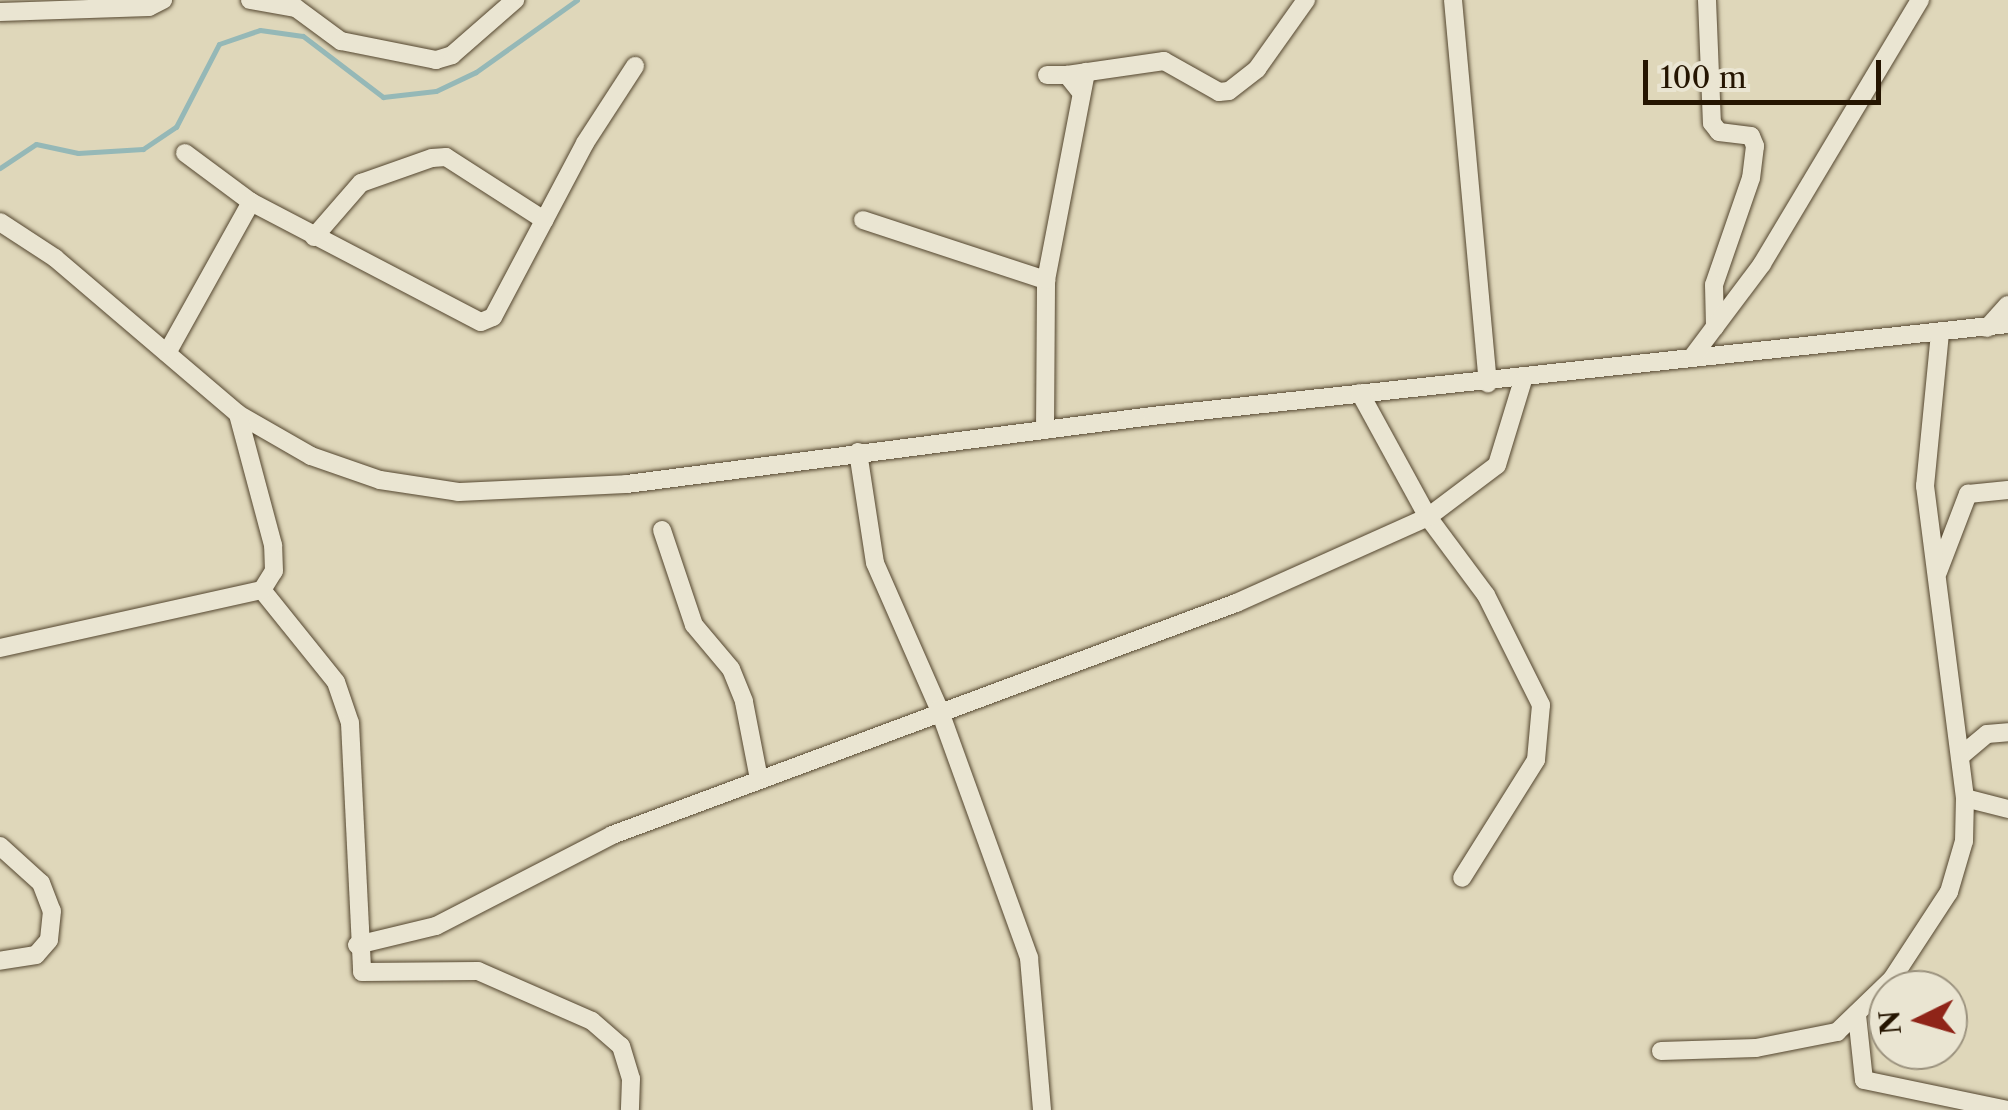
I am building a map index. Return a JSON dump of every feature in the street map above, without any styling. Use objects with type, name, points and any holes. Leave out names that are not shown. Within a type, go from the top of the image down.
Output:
[{"type":"street","points":[[1,8],[149,7],[164,0]]},
{"type":"street","points":[[250,0],[296,8],[341,42],[436,60],[452,55],[514,0]]},
{"type":"street","points":[[1046,75],[1067,75],[1083,81],[1164,61],[1218,92],[1229,91],[1249,79],[1306,0]]},
{"type":"street","points":[[1453,0],[1488,383]]},
{"type":"street","points":[[1708,0],[1712,124],[1720,132],[1751,136],[1754,146],[1738,222],[1714,285],[1715,327]]},
{"type":"street","points":[[1693,356],[1762,264],[1920,0]]},
{"type":"street","points":[[185,153],[252,202],[481,322],[493,316],[544,220],[635,66]]},
{"type":"street","points":[[1044,430],[1046,280],[1083,81]]},
{"type":"street","points":[[314,237],[361,184],[432,158],[446,157],[544,220]]},
{"type":"street","points":[[166,353],[252,202]]},
{"type":"street","points":[[862,220],[1046,280]]},
{"type":"street","points":[[0,222],[55,258],[238,414],[310,456],[380,480],[458,492],[627,484],[1044,430],[2008,324]]},
{"type":"street","points":[[1987,328],[2008,306]]},
{"type":"street","points":[[1661,1051],[1756,1048],[1837,1032],[1892,978],[1949,892],[1964,841],[1965,798],[1963,754],[1925,486],[1940,333]]},
{"type":"street","points":[[357,946],[436,926],[612,836],[939,709],[1236,603],[1428,517],[1497,465],[1523,380]]},
{"type":"street","points":[[1360,394],[1428,517],[1486,595],[1541,705],[1536,760],[1462,878]]},
{"type":"street","points":[[0,648],[262,590],[274,571],[273,545],[238,414]]},
{"type":"street","points":[[858,452],[874,564],[939,709],[1029,958],[1042,1110]]},
{"type":"street","points":[[1937,578],[1968,494],[2008,490]]},
{"type":"street","points":[[662,530],[694,625],[731,669],[744,702],[759,779]]},
{"type":"street","points":[[262,590],[336,682],[350,722],[358,964],[372,975],[478,971],[592,1021],[621,1046],[631,1079],[630,1110]]},
{"type":"street","points":[[1963,754],[1987,734],[2008,732]]},
{"type":"street","points":[[1965,798],[2008,809]]},
{"type":"street","points":[[0,846],[41,882],[52,911],[49,940],[36,955],[0,962]]},
{"type":"street","points":[[1858,1015],[1864,1080],[2008,1110]]},
{"type":"waterway","points":[[0,168],[36,144],[78,153],[143,149],[176,127],[219,44],[260,30],[303,36],[383,97],[436,91],[476,72],[577,0]]}]
